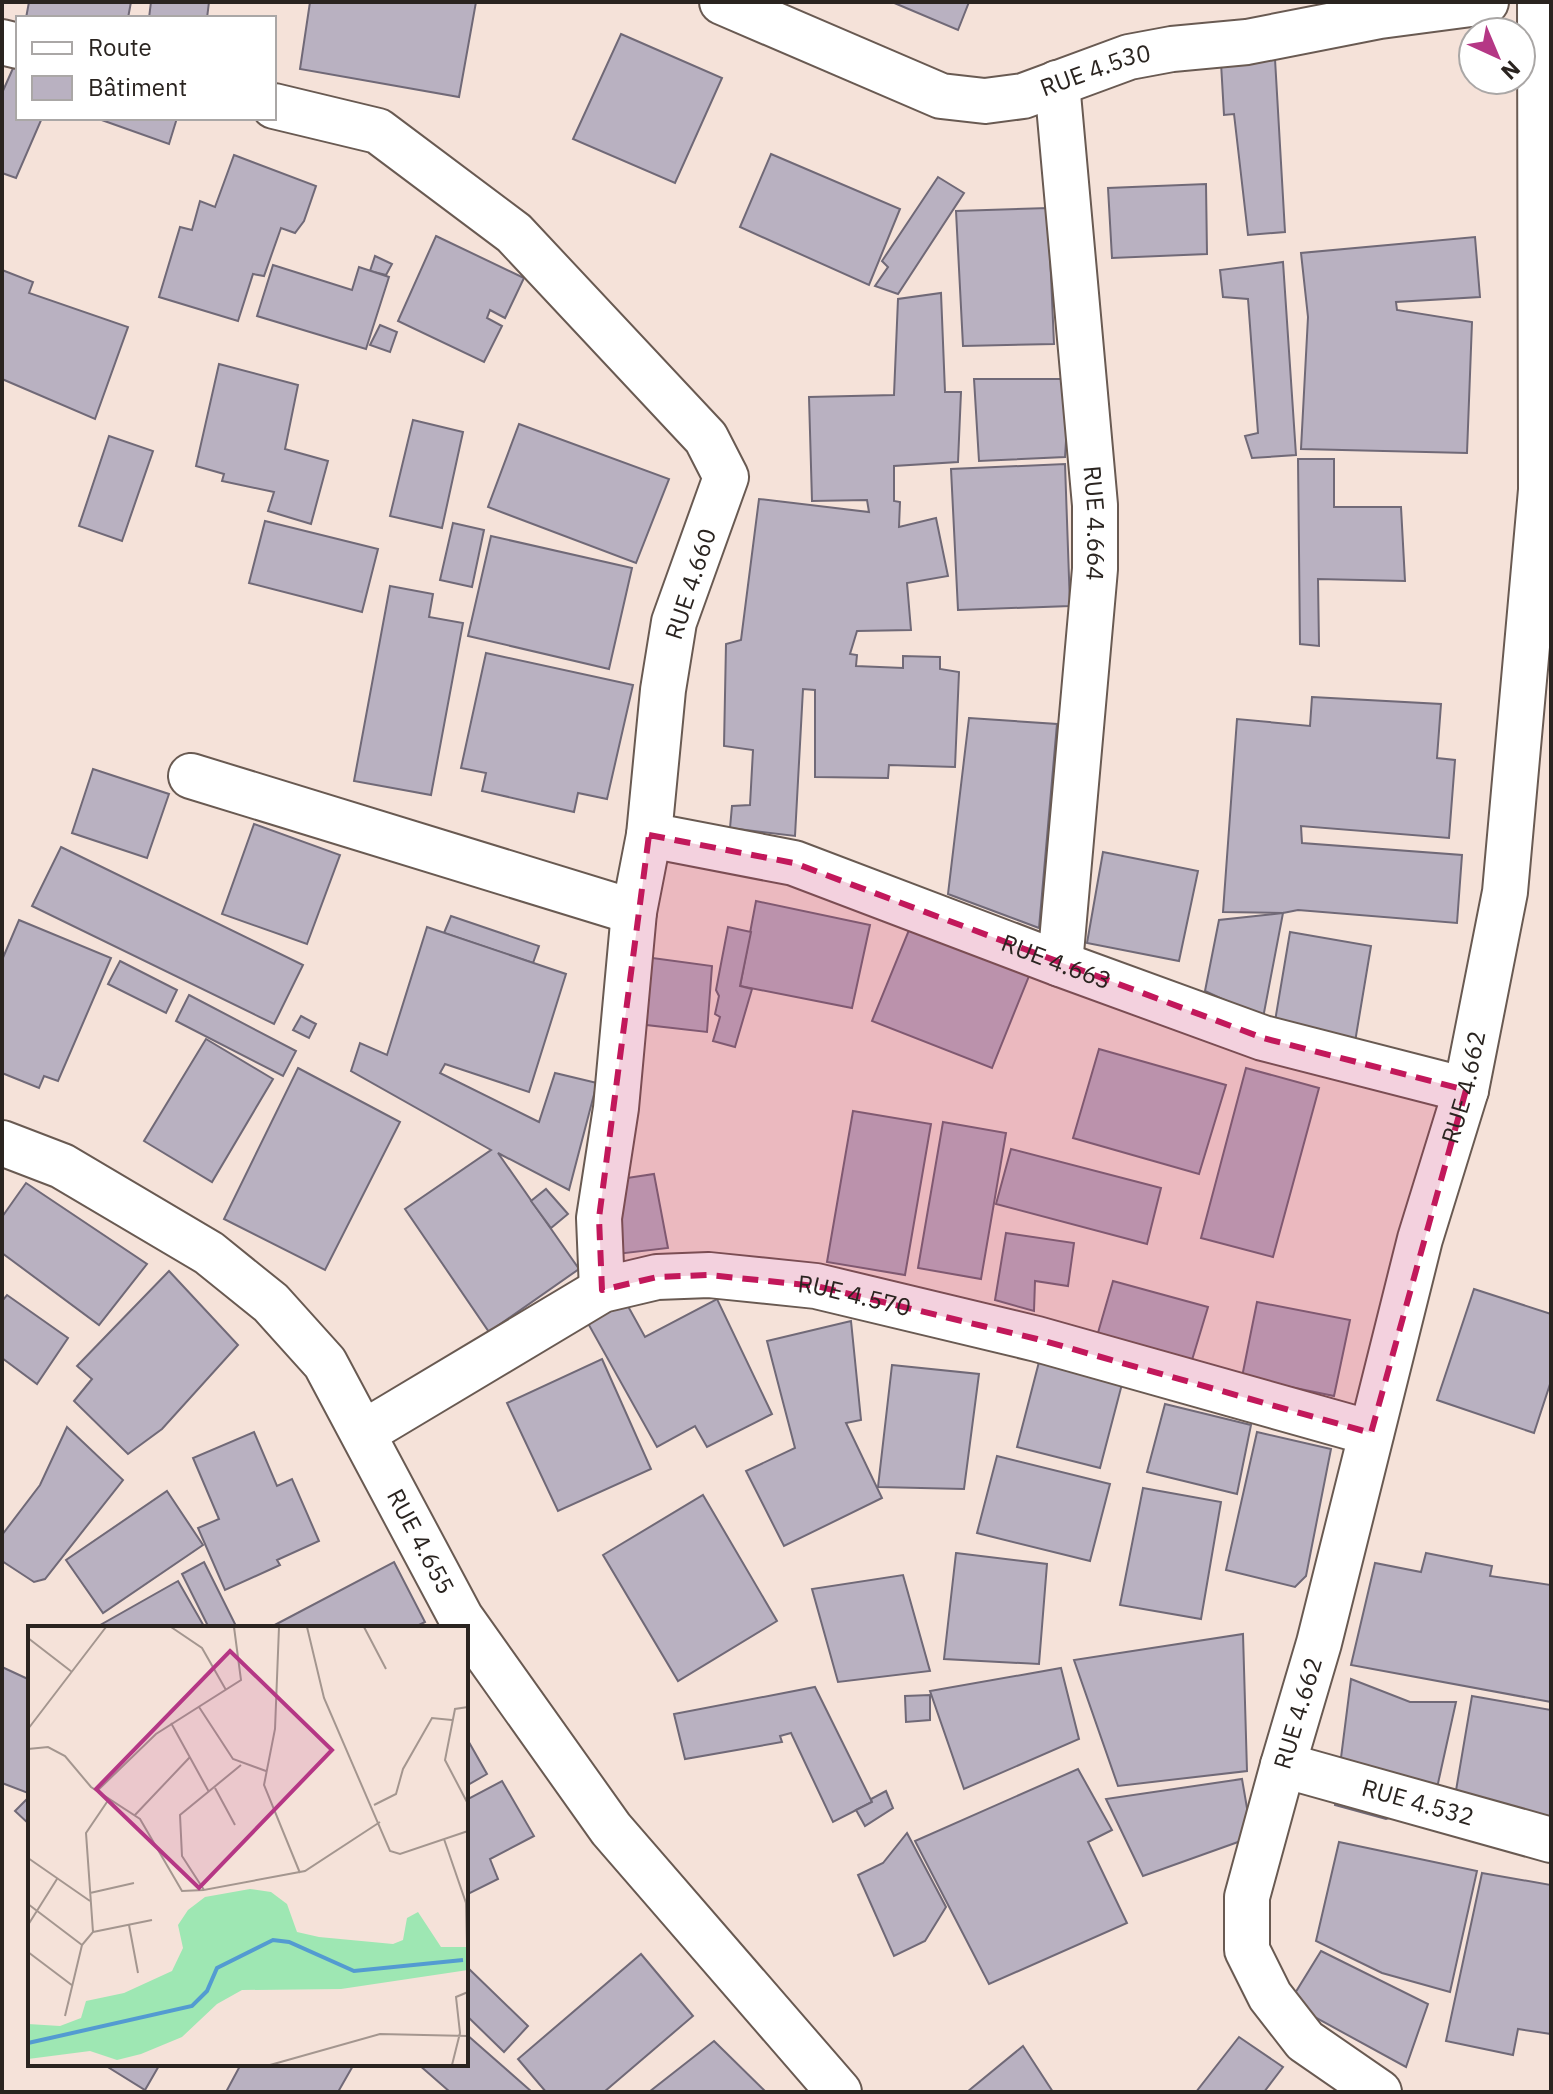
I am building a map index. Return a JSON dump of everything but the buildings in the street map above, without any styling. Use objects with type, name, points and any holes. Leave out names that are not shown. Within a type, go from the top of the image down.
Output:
[{"type":"street","name":"RUE 4.530","points":[[722,2],[941,96],[985,101],[1023,96],[1129,57],[1172,49],[1247,42],[1379,9],[1486,2]]},
{"type":"street","name":"RUE 4.662","points":[[1379,2092],[1305,2041],[1270,1996],[1247,1950],[1247,1897],[1319,1643],[1420,1239],[1466,1090],[1505,892],[1541,490],[1540,2]]},
{"type":"street","name":"RUE 4.664","points":[[1057,83],[1095,505],[1095,569],[1060,964]]},
{"type":"street","name":"RUE 4.660","points":[[276,106],[378,131],[514,233],[706,438],[726,477],[674,622],[663,690],[649,835],[634,912],[616,1108],[599,1218],[602,1290]]},
{"type":"street","points":[[191,776],[634,912]]},
{"type":"street","name":"RUE 4.663","points":[[649,835],[794,863],[1263,1038],[1466,1090]]},
{"type":"street","name":"RUE 4.655","points":[[2,1143],[62,1166],[209,1253],[271,1303],[325,1363],[467,1626]]},
{"type":"street","name":"RUE 4.570","points":[[363,1433],[602,1290],[657,1277],[709,1275],[816,1286],[1037,1339],[1371,1433]]},
{"type":"street","name":"RUE 4.655","points":[[468,1628],[611,1829],[839,2092]]},
{"type":"street","name":"RUE 4.532","points":[[1283,1765],[1551,1840]]},
{"type":"highlighted area","points":[[649,835],[794,863],[1263,1038],[1466,1090],[1371,1433],[1037,1339],[816,1286],[709,1275],[657,1277],[602,1290],[599,1218]]}]
